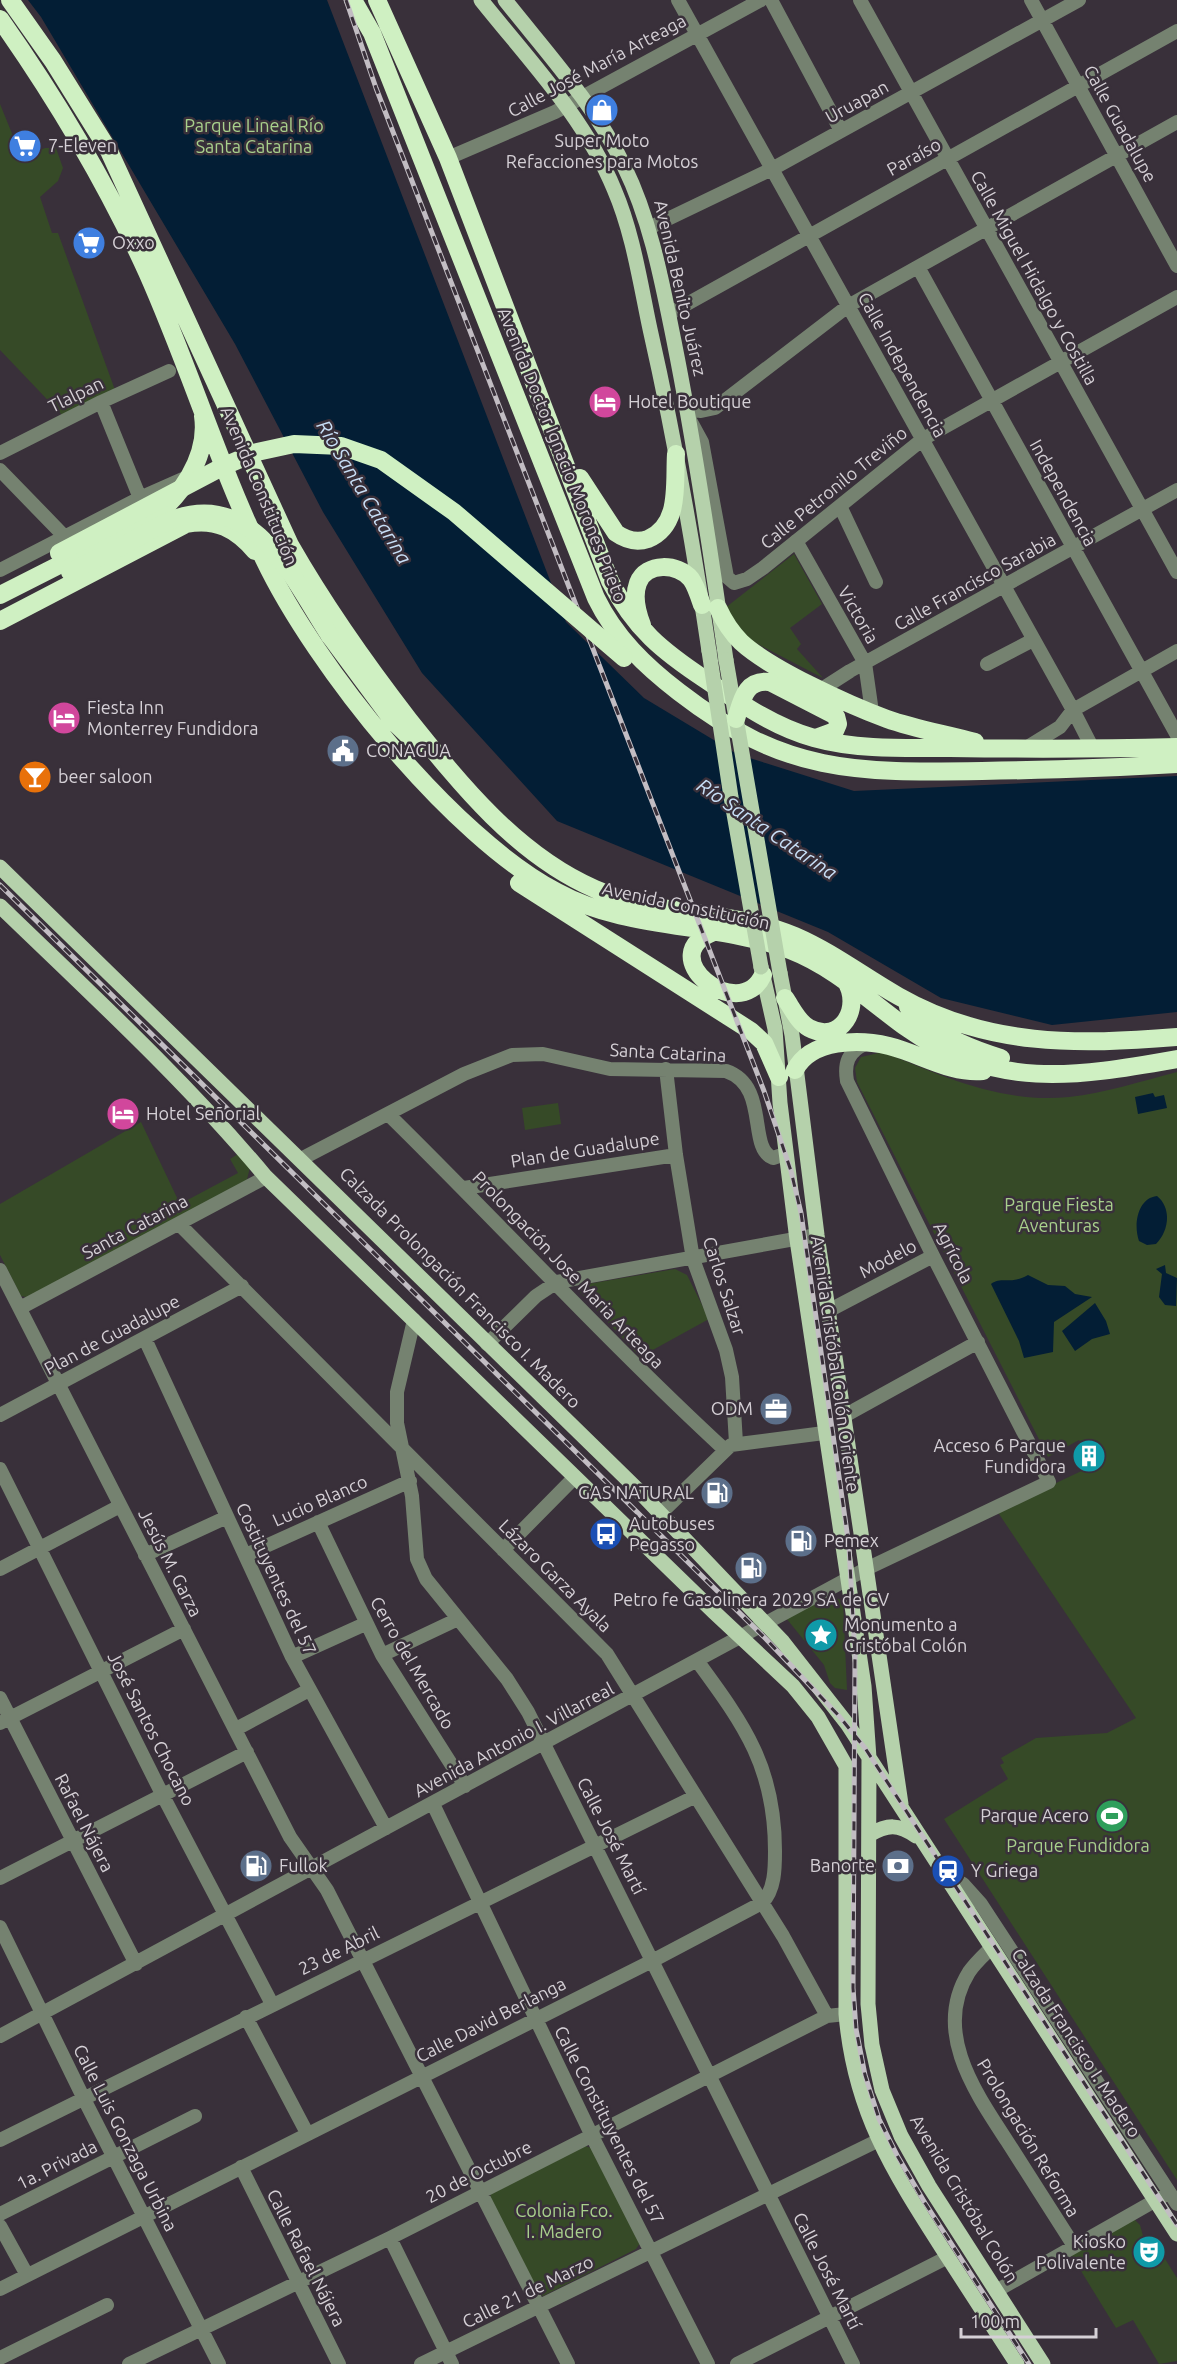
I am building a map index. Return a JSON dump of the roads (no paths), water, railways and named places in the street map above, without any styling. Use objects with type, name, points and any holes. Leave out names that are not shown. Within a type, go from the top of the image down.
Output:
[{"type":"highway","name":"Avenida Constitución","points":[[10,0],[53,61],[109,151],[290,545],[312,584],[346,638],[455,776],[513,837],[571,877],[625,900],[726,916],[791,934],[829,952],[898,996],[972,1027],[1037,1040],[1078,1043],[1177,1037]]},
{"type":"highway","name":"Avenida Doctor Ignacio Morones Prieto","points":[[353,0],[372,33],[596,598],[618,634],[654,673],[717,719],[755,740],[788,754],[842,768],[889,772],[1035,771],[1177,764]]},
{"type":"highway","name":"Avenida Doctor Ignacio Morones Prieto","points":[[377,0],[448,158],[610,580],[623,605],[646,635],[664,652],[758,714],[814,738],[857,746],[1022,750],[1177,747]]},
{"type":"highway","name":"Avenida Constitución","points":[[0,19],[51,92],[105,186],[147,273],[265,562],[336,675],[388,740],[456,813],[505,859],[569,899],[605,912],[717,931],[791,951],[845,980],[900,1023],[931,1043],[966,1059],[995,1068],[1055,1076],[1107,1072],[1177,1059]]},
{"type":"highway","points":[[372,33],[433,124]]},
{"type":"highway","points":[[0,595],[160,512],[177,495],[188,477],[203,437],[200,400]]},
{"type":"highway","points":[[0,584],[62,544],[257,452],[294,444],[341,446],[373,457],[400,472],[454,512],[624,658],[654,673]]},
{"type":"highway","points":[[562,451],[616,533],[624,538],[640,541],[668,525],[674,504],[676,454]]},
{"type":"highway","points":[[0,610],[177,518],[198,514],[219,515],[248,525],[264,539],[330,636],[393,721],[455,776]]},
{"type":"highway","points":[[0,621],[155,539],[193,522],[219,523],[237,532],[265,562]]},
{"type":"highway","points":[[646,635],[639,616],[636,594],[642,575],[666,567],[687,574],[710,606],[741,642],[760,656],[822,689],[908,726],[1000,749]]},
{"type":"highway","points":[[736,719],[743,697],[750,686],[757,682],[770,682],[836,716],[838,724],[835,731],[814,738]]},
{"type":"highway","points":[[456,813],[477,846],[517,881],[751,1030],[764,1043],[787,1074],[819,1048],[865,1044],[890,1047],[961,1071],[982,1071],[995,1068]]},
{"type":"highway","points":[[717,931],[699,938],[692,951],[693,963],[706,982],[719,990],[741,993],[754,988],[768,972]]},
{"type":"highway","points":[[785,998],[804,1024],[814,1030],[832,1030],[847,1020],[852,1010],[852,992],[845,980]]},
{"type":"highway","points":[[898,996],[920,1019],[976,1049],[1041,1067],[1107,1072]]},
{"type":"main road","name":"Avenida Benito Juárez","points":[[481,0],[566,106],[614,187],[630,232],[710,606],[726,660],[736,719],[768,972]]},
{"type":"main road","name":"Avenida Benito Juárez","points":[[505,0],[583,97],[624,165],[649,228],[689,415],[710,606],[709,651],[731,797],[768,972]]},
{"type":"main road","points":[[665,397],[689,415]]},
{"type":"main road","name":"Calzada Prolongación Francisco I. Madero","points":[[0,867],[301,1159],[660,1514],[765,1623],[841,1716],[869,1758]]},
{"type":"main road","points":[[0,906],[200,1103],[266,1177],[574,1478],[793,1686],[818,1716],[846,1766],[846,2014],[847,2033],[858,2086],[878,2141],[904,2189],[1017,2364]]},
{"type":"main road","name":"Avenida Cristóbal Colón Oriente","points":[[768,972],[785,998],[787,1074],[785,1154],[824,1433],[864,1686],[869,1758]]},
{"type":"main road","name":"Avenida Cristóbal Colón Oriente","points":[[768,972],[775,1029],[787,1074],[817,1235],[895,1770]]},
{"type":"main road","name":"Calzada Francisco I. Madero","points":[[869,1758],[903,1815],[1177,2234]]},
{"type":"main road","name":"Avenida Cristóbal Colón","points":[[869,1758],[868,2004],[872,2045],[882,2090],[901,2136],[1043,2364]]},
{"type":"main road","name":"Calzada Francisco I. Madero","points":[[895,1770],[903,1815]]},
{"type":"main road","points":[[869,1835],[886,1826],[893,1826],[921,1840]]},
{"type":"main road","points":[[847,2033],[868,2004]]},
{"type":"street","name":"Calle Independencia","points":[[678,0],[1074,710],[1093,749]]},
{"type":"street","name":"Calle José María Arteaga","points":[[448,158],[566,106],[760,0]]},
{"type":"street","points":[[771,0],[841,131]]},
{"type":"street","name":"Calle Miguel Hidalgo y Costilla","points":[[860,0],[1177,572]]},
{"type":"street","name":"Calle Guadalupe","points":[[1031,0],[1177,266]]},
{"type":"street","name":"Uruapan","points":[[649,228],[772,169],[1079,0]]},
{"type":"street","name":"Paraíso","points":[[669,314],[1177,31]]},
{"type":"street","points":[[689,415],[715,408],[725,402],[848,306],[1177,122]]},
{"type":"street","name":"Independencia","points":[[918,267],[1177,735]]},
{"type":"street","name":"Calle Petronilo Treviño","points":[[689,415],[702,442],[726,572],[734,583],[755,574],[923,439],[1061,364],[1177,297]]},
{"type":"street","name":"Tlalpan","points":[[0,453],[169,371]]},
{"type":"street","points":[[101,402],[140,498]]},
{"type":"street","points":[[0,470],[62,544]]},
{"type":"street","points":[[0,570],[62,544],[140,498],[188,477]]},
{"type":"street","name":"Calle Francisco Sarabia","points":[[822,689],[1177,490]]},
{"type":"street","points":[[840,506],[876,582]]},
{"type":"street","name":"Victoria","points":[[795,541],[865,663],[872,712]]},
{"type":"street","points":[[987,664],[1033,639]]},
{"type":"street","points":[[1022,750],[1060,727],[1074,710],[1177,651]]},
{"type":"street","name":"Agrícola","points":[[865,1044],[849,1056],[845,1068],[847,1081],[933,1256],[1049,1482]]},
{"type":"street","name":"Santa Catarina","points":[[301,1159],[464,1074],[512,1055],[543,1054],[610,1069],[726,1071],[742,1078],[750,1092],[764,1150],[773,1158],[785,1154]]},
{"type":"street","name":"Carlos Salzar","points":[[666,1069],[676,1155],[693,1259],[726,1350],[732,1377],[731,1446]]},
{"type":"street","name":"Prolongación Jose Maria Arteaga","points":[[388,1114],[557,1282],[651,1381],[731,1446]]},
{"type":"street","name":"Plan de Guadalupe","points":[[464,1188],[676,1155]]},
{"type":"street","name":"Santa Catarina","points":[[20,1308],[266,1177]]},
{"type":"street","name":"Lázaro Garza Ayala","points":[[179,1224],[595,1641],[614,1664],[694,1797],[762,1903],[827,2016]]},
{"type":"street","points":[[487,1344],[536,1296],[557,1282],[817,1235]]},
{"type":"street","name":"Modelo","points":[[828,1311],[933,1256]]},
{"type":"street","name":"Jesús M. Garza","points":[[0,1270],[290,1836],[315,1868],[363,1960],[568,2364]]},
{"type":"street","name":"Plan de Guadalupe","points":[[0,1415],[242,1286]]},
{"type":"street","name":"Calle José Martí","points":[[414,1320],[397,1392],[397,1423],[410,1481],[417,1558],[426,1580],[456,1620],[515,1690],[595,1844],[853,2364]]},
{"type":"street","name":"Costituyentes del 57","points":[[145,1339],[292,1657],[386,1828]]},
{"type":"street","points":[[844,1416],[978,1342]]},
{"type":"street","points":[[660,1514],[731,1446],[824,1433]]},
{"type":"street","name":"José Santos Chocano","points":[[0,1469],[162,1794],[272,2004]]},
{"type":"street","points":[[503,1550],[574,1478]]},
{"type":"street","name":"Lucio Blanco","points":[[246,1555],[410,1481]]},
{"type":"street","name":"Avenida Antonio I. Villarreal","points":[[0,2036],[635,1696],[866,1569],[1049,1482]]},
{"type":"street","points":[[0,1569],[120,1506]]},
{"type":"street","points":[[145,1555],[228,1517]]},
{"type":"street","name":"Cerro del Mercado","points":[[318,1522],[365,1624],[382,1655],[465,1786]]},
{"type":"street","points":[[382,1655],[456,1620]]},
{"type":"street","points":[[292,1657],[365,1624]]},
{"type":"street","points":[[5,1720],[184,1629]]},
{"type":"street","points":[[698,1662],[731,1707],[763,1765],[771,1799],[775,1865],[772,1886],[762,1903]]},
{"type":"street","points":[[236,1729],[309,1690]]},
{"type":"street","name":"Rafael Nájera","points":[[0,1698],[5,1720],[72,1839],[136,1964]]},
{"type":"street","points":[[0,1878],[72,1839],[247,1752]]},
{"type":"street","name":"23 de Abril","points":[[0,2140],[479,1901],[694,1797]]},
{"type":"street","name":"Calle Constituyentes del 57","points":[[433,1804],[592,2136],[708,2364]]},
{"type":"street","name":"Calzada Francisco I. Madero","points":[[943,1874],[963,1884],[981,1904],[1173,2198]]},
{"type":"street","name":"Calle David Berlanga","points":[[0,2289],[652,1961],[762,1903]]},
{"type":"street","name":"Calle Luis Gonzaga Urbina","points":[[0,1928],[113,2157],[219,2364]]},
{"type":"street","name":"Prolongación Reforma","points":[[991,1948],[970,1971],[960,1992],[956,2017],[956,2040],[961,2062],[974,2091],[1074,2246]]},
{"type":"street","name":"20 de Octubre","points":[[129,2364],[390,2238],[827,2016],[846,2014]]},
{"type":"street","points":[[246,2017],[307,2133]]},
{"type":"street","name":"1a. Privada","points":[[0,2214],[195,2116]]},
{"type":"street","name":"Calle 21 de Marzo","points":[[421,2364],[449,2358],[539,2307],[878,2141]]},
{"type":"street","name":"Calle Rafael Nájera","points":[[241,2168],[339,2364]]},
{"type":"street","points":[[996,2291],[1155,2200],[1173,2198]]},
{"type":"street","points":[[0,2226],[27,2275]]},
{"type":"street","points":[[390,2238],[449,2358]]},
{"type":"street","points":[[737,2364],[948,2257]]},
{"type":"street","points":[[0,2358],[107,2305]]},
{"type":"water","name":"Río Santa Catarina","points":[[28,0],[327,0],[566,622],[644,698],[737,754],[854,791],[1177,776],[1177,1012],[1052,1025],[941,998],[828,932],[557,821],[422,673],[323,512],[235,344],[41,17]]},
{"type":"water","points":[[1153,1093],[1155,1097],[1164,1095],[1167,1108],[1138,1114],[1135,1097]]},
{"type":"water","points":[[1157,1196],[1167,1213],[1166,1226],[1156,1244],[1147,1245],[1139,1241],[1137,1220],[1145,1201]]},
{"type":"water","points":[[1165,1265],[1166,1273],[1177,1278],[1176,1306],[1165,1305],[1159,1297],[1162,1274],[1156,1269]]},
{"type":"water","points":[[1028,1275],[1048,1285],[1065,1286],[1075,1294],[1092,1297],[1054,1322],[1053,1352],[1024,1358],[1019,1341],[991,1284],[1016,1280]]},
{"type":"water","points":[[1095,1303],[1106,1321],[1110,1334],[1092,1339],[1075,1351],[1062,1331]]},
{"type":"railway","points":[[346,0],[376,88],[764,1091],[791,1171],[801,1213],[849,1546],[855,1655],[853,1988],[856,2029],[865,2075],[879,2119],[898,2157],[1029,2364]]},
{"type":"railway","points":[[0,885],[766,1639],[839,1716],[865,1748],[1177,2225]]},
{"type":"place","name":"Super Moto Refacciones para Motos","points":[[602,110]]},
{"type":"place","name":"7-Eleven","points":[[25,146]]},
{"type":"place","name":"Oxxo","points":[[89,243]]},
{"type":"place","name":"Hotel Boutique","points":[[605,402]]},
{"type":"place","name":"Fiesta Inn Monterrey Fundidora","points":[[64,718]]},
{"type":"place","name":"CONAGUA","points":[[343,751]]},
{"type":"place","name":"beer saloon","points":[[35,777]]},
{"type":"place","name":"Hotel Señorial","points":[[123,1114]]},
{"type":"place","name":"ODM","points":[[776,1409]]},
{"type":"place","name":"Acceso 6 Parque Fundidora","points":[[1089,1456]]},
{"type":"place","name":"GAS NATURAL","points":[[717,1493]]},
{"type":"place","name":"Autobuses Pegasso","points":[[606,1534]]},
{"type":"place","name":"Pemex","points":[[801,1541]]},
{"type":"place","name":"Petro fe Gasolinera 2029 SA de CV","points":[[751,1568]]},
{"type":"place","name":"Monumento a Cristóbal Colón","points":[[821,1635]]},
{"type":"place","name":"Parque Acero","points":[[1112,1816]]},
{"type":"place","name":"Fullok","points":[[256,1866]]},
{"type":"place","name":"Banorte","points":[[898,1866]]},
{"type":"place","name":"Y Griega","points":[[948,1871]]},
{"type":"place","name":"Kiosko Polivalente","points":[[1149,2252]]},
{"type":"park label","name":"Parque Lineal Río Santa Catarina","points":[[254,136]]},
{"type":"park label","name":"Parque Fiesta Aventuras","points":[[1059,1215]]},
{"type":"park label","name":"Parque Fundidora","points":[[1078,1846]]},
{"type":"park label","name":"Colonia Fco. I. Madero","points":[[564,2221]]}]
